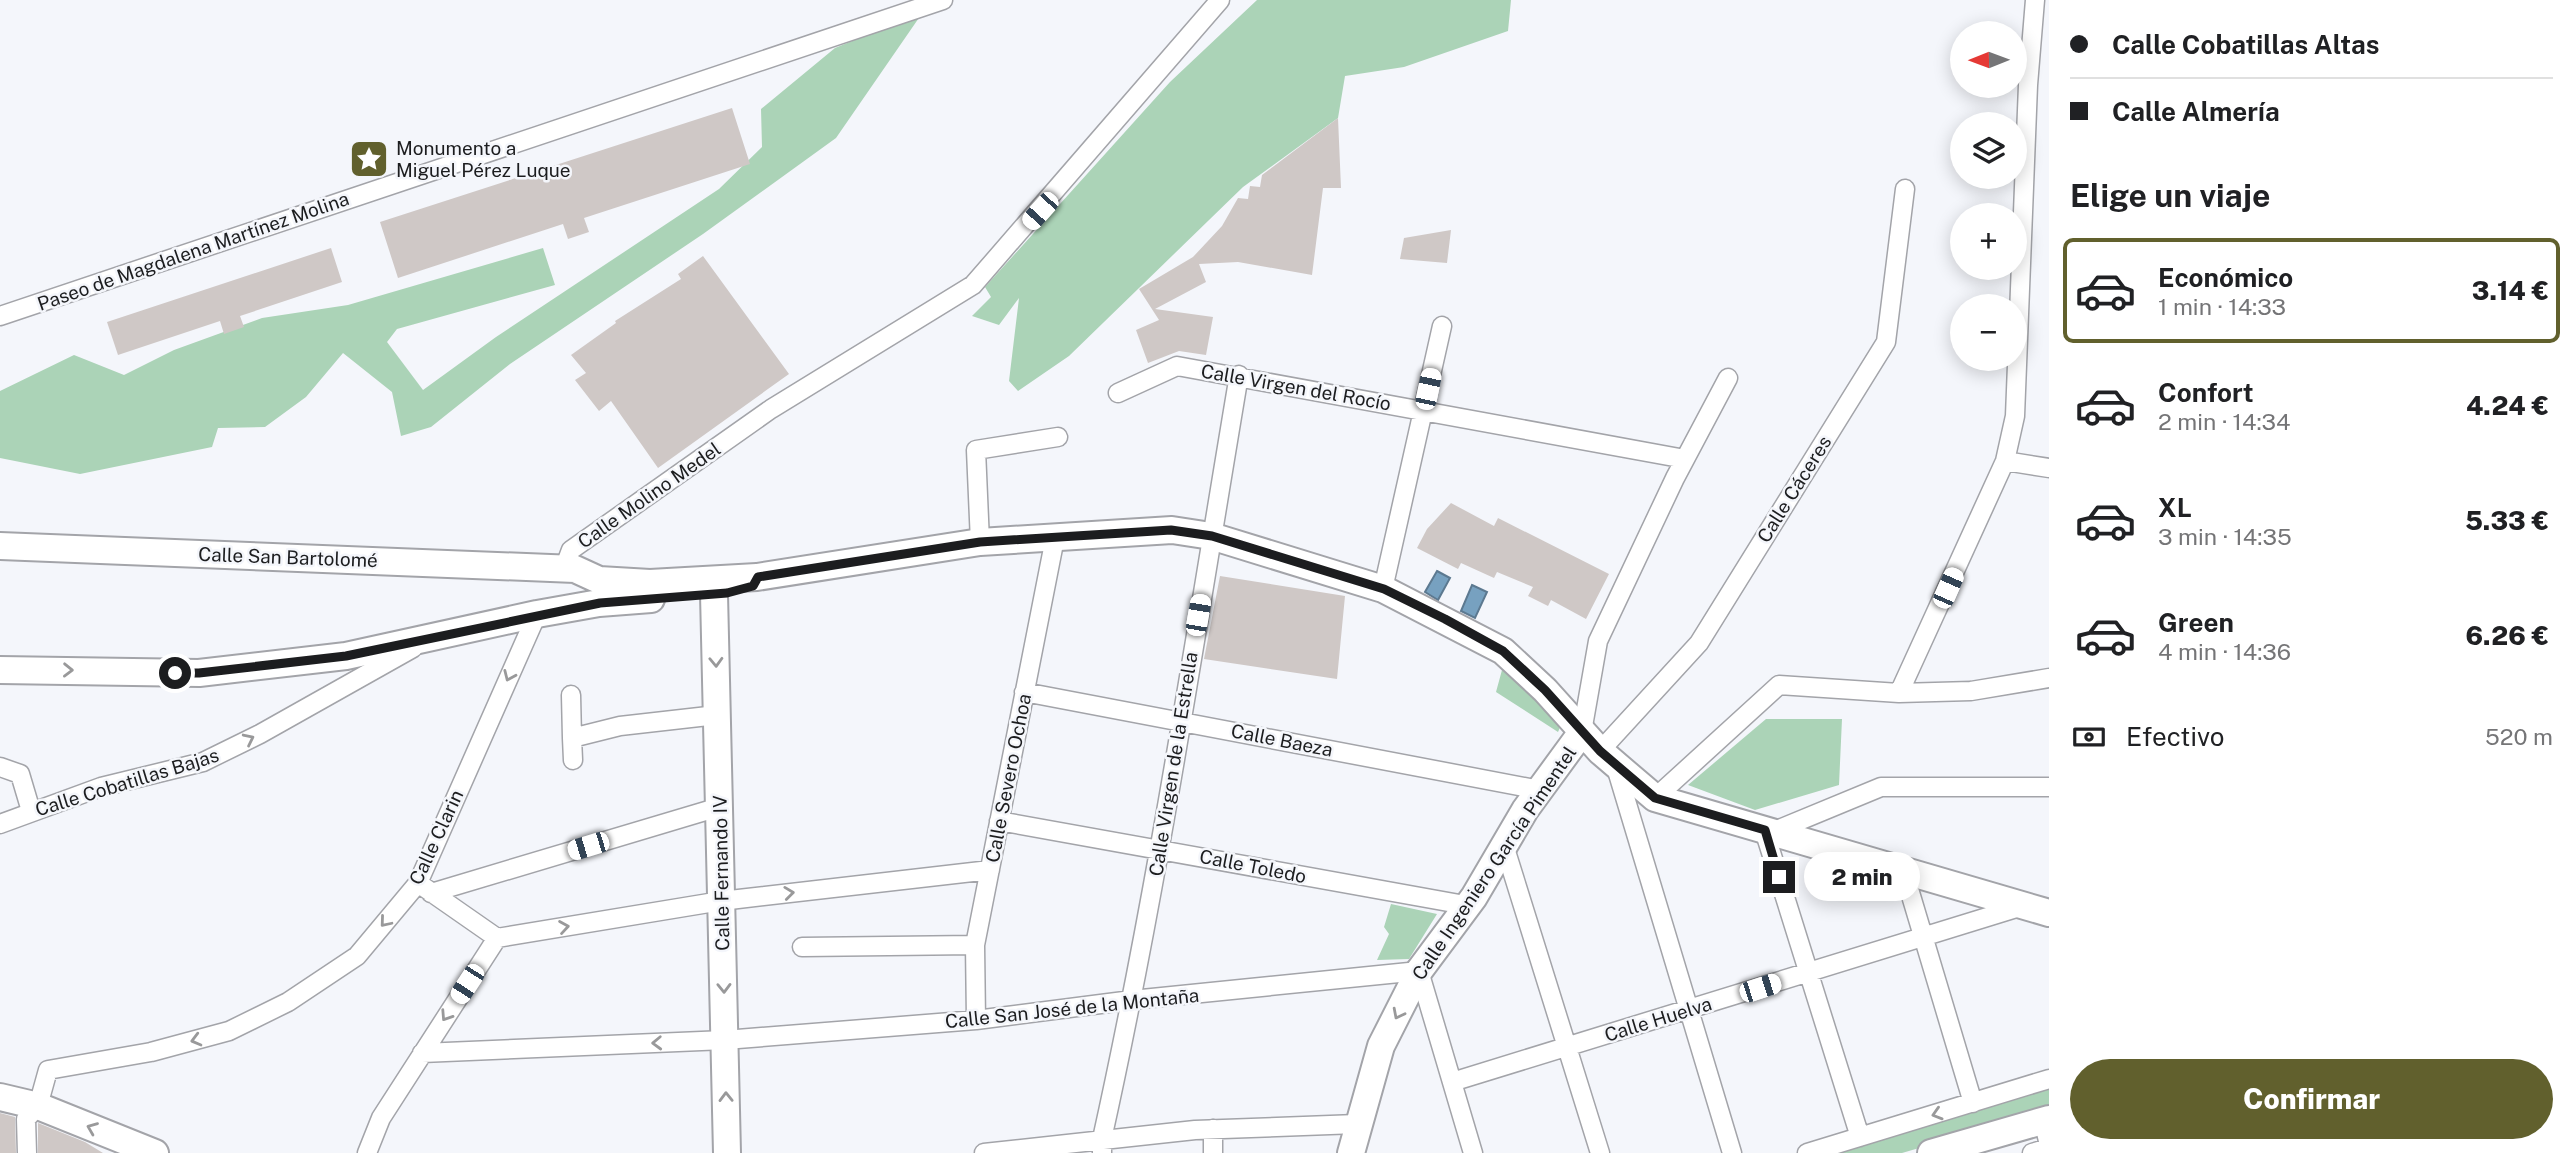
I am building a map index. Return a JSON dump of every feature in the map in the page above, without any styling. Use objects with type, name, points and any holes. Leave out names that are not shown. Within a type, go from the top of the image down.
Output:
[{"type":"street","name":"Paseo de Magdalena Martínez Molina","points":[[0,316],[943,0]]},
{"type":"street","name":"Calle Molino Medel","points":[[1220,0],[972,285],[771,409],[571,550],[568,558],[575,569],[599,580],[622,584],[758,577],[980,542],[1171,530],[1212,536],[1384,589],[1503,651],[1545,690],[1599,748],[1655,798],[1903,869],[2041,915]]},
{"type":"street","points":[[1899,693],[2005,461],[2015,416],[2028,85],[2035,0]]},
{"type":"street","name":"Calle Cáceres","points":[[1599,748],[1699,643],[1886,342],[1905,189]]},
{"type":"street","points":[[1384,589],[1442,326]]},
{"type":"street","name":"Calle Virgen del Rocío","points":[[1118,393],[1178,366],[1239,375],[1685,459]]},
{"type":"street","name":"Calle Virgen de la Estrella","points":[[1102,1146],[1132,1000],[1239,375]]},
{"type":"street","points":[[1728,378],[1685,459],[1598,641],[1599,748],[1689,1010],[1732,1153]]},
{"type":"street","points":[[980,542],[976,450],[1058,437]]},
{"type":"street","points":[[2005,461],[2049,468]]},
{"type":"street","name":"Calle Severo Ochoa","points":[[976,1020],[975,945],[1055,538]]},
{"type":"street","name":"Calle San Bartolomé","points":[[0,545],[575,569]]},
{"type":"street","points":[[0,670],[199,673],[346,656],[436,635],[600,603],[714,594],[753,586],[758,577]]},
{"type":"street","name":"Calle Fernando IV","points":[[714,594],[727,1153]]},
{"type":"street","name":"Calle Clarin","points":[[38,1106],[48,1070],[152,1052],[229,1031],[288,1002],[357,956],[425,888],[537,614]]},
{"type":"street","name":"Calle Cobatillas Bajas","points":[[0,824],[101,787],[203,762],[260,734],[436,635]]},
{"type":"street","points":[[1655,798],[1779,685],[1899,693],[1972,691],[2049,678]]},
{"type":"street","name":"Calle Baeza","points":[[1024,692],[1540,790]]},
{"type":"street","points":[[571,695],[573,760]]},
{"type":"street","points":[[572,738],[620,726],[718,715]]},
{"type":"street","name":"Calle Ingeniero García Pimentel","points":[[1351,1153],[1381,1046],[1419,971],[1465,905],[1474,897],[1540,790],[1599,748]]},
{"type":"street","points":[[0,767],[20,774],[31,811]]},
{"type":"street","points":[[1860,1137],[1808,973],[1768,831],[1881,787],[2049,786]]},
{"type":"street","points":[[425,888],[719,807]]},
{"type":"street","name":"Calle Toledo","points":[[999,821],[1465,905]]},
{"type":"street","points":[[1504,845],[1600,1153]]},
{"type":"street","points":[[1903,869],[1973,1102]]},
{"type":"street","points":[[425,888],[497,938],[721,901],[990,870]]},
{"type":"street","name":"Calle Huelva","points":[[1452,1082],[1923,938],[2041,915]]},
{"type":"street","points":[[367,1153],[381,1118],[497,938]]},
{"type":"street","points":[[802,947],[975,945]]},
{"type":"street","points":[[1419,971],[1474,1153]]},
{"type":"street","name":"Calle San José de la Montaña","points":[[422,1053],[725,1040],[976,1020],[1132,1000],[1419,971]]},
{"type":"street","points":[[1807,1153],[2049,1079]]},
{"type":"street","points":[[0,1097],[38,1106],[155,1153]]},
{"type":"street","points":[[27,1153],[26,1119],[38,1106]]},
{"type":"street","points":[[984,1153],[1102,1146],[1213,1129],[1357,1124]]},
{"type":"street","points":[[1213,1129],[1213,1153]]},
{"type":"street","points":[[1931,1153],[2048,1133]]},
{"type":"street","points":[[2032,1153],[2048,1133]]},
{"type":"green space","points":[[1257,0],[1511,0],[1508,31],[1404,67],[1345,76],[1338,118],[1243,187],[1069,356],[1018,391],[1009,381],[1019,298],[999,325],[972,316],[991,297],[985,287],[1170,82]]},
{"type":"green space","points":[[923,12],[836,138],[703,234],[510,364],[431,427],[401,436],[392,392],[343,353],[306,397],[265,427],[218,428],[212,447],[80,474],[0,458],[0,391],[74,355],[124,375],[174,350],[262,318],[348,305],[543,248],[555,285],[397,329],[387,342],[423,390],[496,337],[719,189],[762,147],[761,109],[835,48]]},
{"type":"green space","points":[[1502,670],[1562,723],[1558,732],[1496,692]]},
{"type":"green space","points":[[1766,719],[1842,719],[1839,785],[1755,810],[1688,785]]},
{"type":"green space","points":[[1391,904],[1437,914],[1409,959],[1377,960],[1389,934],[1384,927]]},
{"type":"green space","points":[[2049,1079],[2049,1110],[1902,1153],[1813,1153]]},
{"type":"water","points":[[1437,571],[1450,578],[1438,600],[1425,592]]},
{"type":"water","points":[[1472,585],[1487,592],[1475,618],[1461,611]]},
{"type":"building","points":[[732,108],[750,164],[584,218],[589,232],[568,239],[563,224],[398,278],[380,222]]},
{"type":"building","points":[[1338,118],[1341,188],[1323,188],[1312,275],[1238,262],[1199,264],[1206,282],[1155,309],[1213,317],[1206,355],[1179,351],[1148,363],[1136,330],[1159,320],[1139,289],[1193,257],[1222,226],[1238,198],[1248,199],[1250,186],[1260,187],[1262,175]]},
{"type":"building","points":[[1451,230],[1447,263],[1400,259],[1404,238]]},
{"type":"building","points":[[331,248],[342,282],[240,316],[244,327],[224,334],[220,321],[118,355],[107,322]]},
{"type":"building","points":[[703,256],[789,374],[658,468],[611,401],[599,411],[575,380],[586,373],[571,355],[616,323],[615,321],[681,279],[678,274]]},
{"type":"building","points":[[1451,503],[1494,526],[1498,518],[1609,574],[1586,619],[1551,600],[1548,606],[1528,596],[1533,587],[1497,572],[1494,578],[1461,563],[1458,569],[1417,548],[1427,529]]},
{"type":"building","points":[[1220,576],[1345,596],[1337,679],[1204,659]]},
{"type":"building","points":[[0,1113],[15,1117],[16,1153],[0,1153]]},
{"type":"building","points":[[38,1123],[85,1142],[103,1153],[38,1153]]},
{"type":"place","name":"Monumento a Miguel Pérez Luque","points":[[369,159]]},
{"type":"route","points":[[175,673],[199,673],[346,656],[537,614],[600,603],[727,593],[753,586],[758,577],[980,542],[1171,530],[1212,536],[1384,589],[1503,651],[1545,690],[1600,751],[1655,798],[1765,830],[1779,877]]}]
